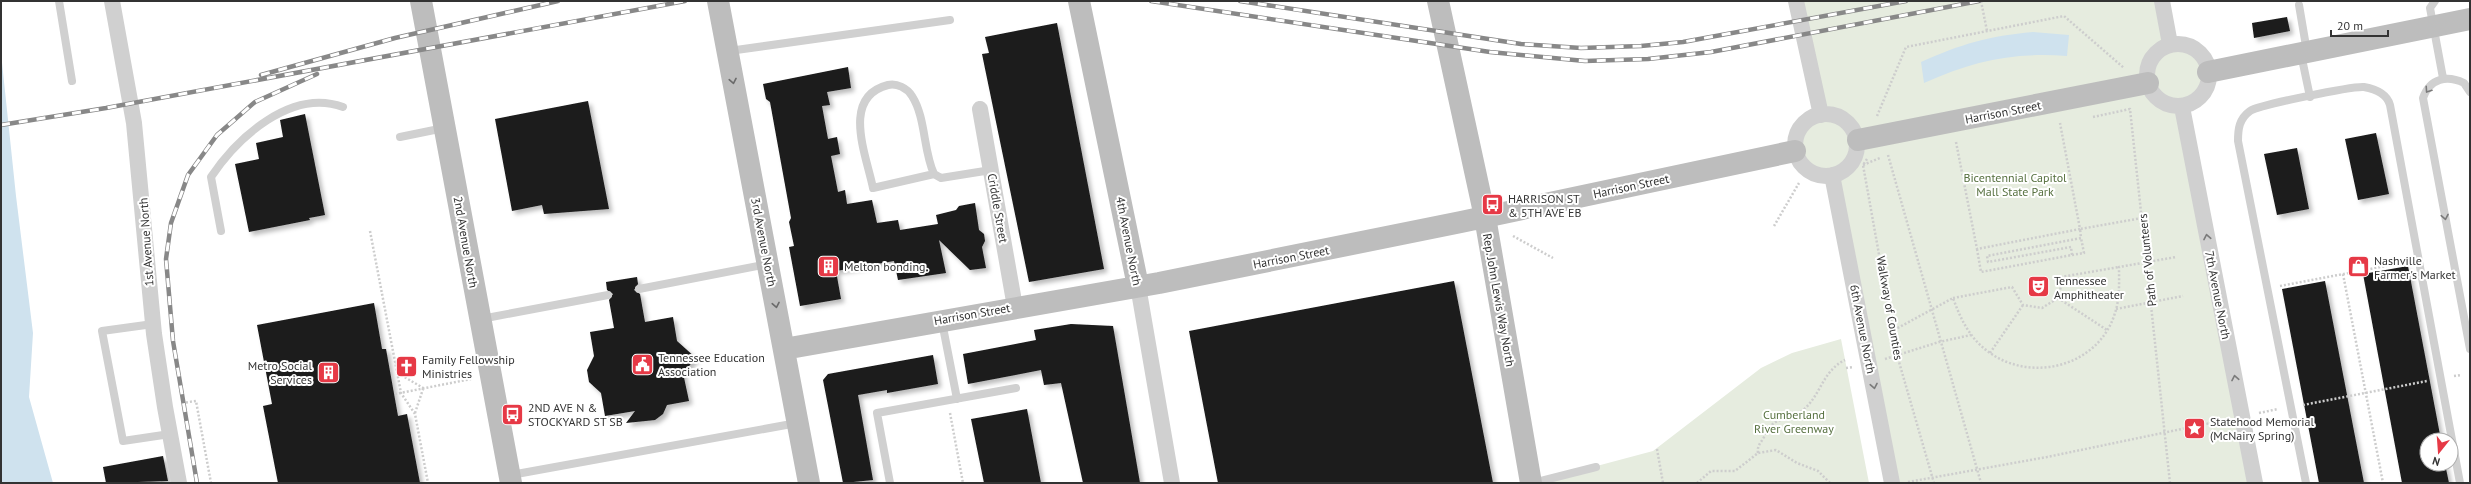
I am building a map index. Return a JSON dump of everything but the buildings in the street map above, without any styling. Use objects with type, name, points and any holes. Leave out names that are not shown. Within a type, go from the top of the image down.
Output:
[{"type":"street","name":"1st Avenue North","points":[[112,1],[134,122],[153,324],[170,434],[180,483]]},
{"type":"street","name":"2nd Avenue North","points":[[422,1],[510,479]]},
{"type":"street","name":"3rd Avenue North","points":[[718,1],[809,483]]},
{"type":"street","name":"4th Avenue North","points":[[1080,1],[1138,286],[1172,483]]},
{"type":"street","name":"Rep. John Lewis Way North","points":[[1438,1],[1485,218],[1532,483]]},
{"type":"street","points":[[1796,1],[1820,115]]},
{"type":"street","points":[[2162,1],[2170,44]]},
{"type":"street","points":[[2208,72],[2470,19]]},
{"type":"street","points":[[2170,44],[2186,45],[2196,51],[2205,62],[2208,72],[2208,81],[2203,93],[2195,102],[2182,107],[2162,102],[2155,96],[2148,83],[2147,68],[2151,58],[2158,50],[2170,44]]},
{"type":"street","name":"Harrison Street","points":[[1858,140],[2148,83]]},
{"type":"street","name":"7th Avenue North","points":[[2182,107],[2255,483]]},
{"type":"street","name":"Criddle Street","points":[[980,109],[1015,307]]},
{"type":"street","points":[[1832,114],[1847,121],[1855,131],[1858,140],[1857,149],[1852,162],[1846,169],[1832,175],[1823,176],[1810,172],[1799,161],[1795,151],[1796,137],[1799,128],[1806,121],[1820,115],[1832,114]]},
{"type":"street","name":"Harrison Street","points":[[784,349],[942,319],[1138,286],[1485,218],[1795,151]]},
{"type":"street","name":"6th Avenue North","points":[[1832,175],[1870,363],[1892,483]]},
{"type":"lane","points":[[60,1],[72,81]]},
{"type":"lane","points":[[2435,1],[2430,8],[2443,78]]},
{"type":"lane","points":[[2299,5],[2310,97]]},
{"type":"lane","points":[[728,51],[950,20]]},
{"type":"lane","points":[[2470,92],[2464,83],[2443,78],[2428,87],[2423,98],[2470,349]]},
{"type":"lane","points":[[934,174],[872,188],[858,118],[867,97],[876,89],[891,84],[903,87],[911,94],[917,106],[927,160],[934,174],[941,178],[991,170]]},
{"type":"lane","points":[[2306,483],[2238,141],[2239,126],[2243,117],[2258,106],[2363,87],[2378,92],[2389,100],[2460,483]]},
{"type":"lane","points":[[221,231],[211,177],[236,144],[271,117],[286,111],[306,105],[322,103],[343,107]]},
{"type":"lane","points":[[400,137],[445,127]]},
{"type":"lane","points":[[639,289],[768,264]]},
{"type":"lane","points":[[480,319],[608,295]]},
{"type":"lane","points":[[942,319],[957,398]]},
{"type":"lane","points":[[153,324],[102,331],[123,442],[170,434]]},
{"type":"lane","points":[[890,483],[876,413],[1016,388]]},
{"type":"lane","points":[[510,479],[797,423]]},
{"type":"lane","points":[[1532,483],[1596,467]]},
{"type":"path","points":[[1981,1],[1987,31]]},
{"type":"path","points":[[1863,165],[1882,135],[1906,47],[2064,16],[2124,68]]},
{"type":"path","name":"Path of Volunteers","points":[[2088,118],[2130,109],[2152,302],[2170,483]]},
{"type":"path","points":[[1949,144],[1956,142],[1981,272],[2084,253],[2060,123],[2067,122]]},
{"type":"path","points":[[1882,135],[1896,153]]},
{"type":"path","points":[[1863,165],[1882,135]]},
{"type":"path","points":[[1882,135],[1939,342],[1981,483]]},
{"type":"path","name":"Walkway of Counties","points":[[1863,165],[1894,330],[1897,355],[1934,483]]},
{"type":"path","points":[[1774,226],[1799,183]]},
{"type":"path","points":[[1977,249],[2142,218]]},
{"type":"path","points":[[370,231],[401,393],[415,414],[428,483]]},
{"type":"path","points":[[1513,236],[1553,258]]},
{"type":"path","points":[[2072,255],[2071,247],[1988,262],[1987,256],[2082,238]]},
{"type":"path","points":[[1894,330],[1954,298],[2012,287],[2023,305],[2042,308],[2058,298],[2061,286],[2061,277],[2176,257]]},
{"type":"path","points":[[2267,288],[2419,259]]},
{"type":"path","points":[[1954,298],[1959,315],[1971,335],[1990,353],[2012,364],[2025,367],[2056,366],[2087,352],[2106,330],[2116,309],[2120,292],[2119,268]]},
{"type":"path","points":[[2343,274],[2382,483]]},
{"type":"path","points":[[2116,309],[2183,296]]},
{"type":"path","points":[[2058,298],[2106,330]]},
{"type":"path","points":[[1990,353],[2023,305]]},
{"type":"path","points":[[1846,368],[1870,363],[1939,342],[1971,335]]},
{"type":"path","points":[[1758,453],[1760,442],[1770,425],[1802,411],[1827,373],[1836,364],[1845,360]]},
{"type":"path","points":[[395,362],[400,364],[401,375],[424,389]]},
{"type":"path","points":[[394,394],[491,375]]},
{"type":"path","points":[[1904,483],[2164,433],[2242,416],[2461,375]]},
{"type":"path","points":[[415,414],[424,389]]},
{"type":"path","points":[[948,400],[964,483]]},
{"type":"path","points":[[1657,449],[1664,483]]},
{"type":"path","points":[[1697,483],[1714,470],[1730,472],[1738,470],[1758,453],[1771,450],[1784,453],[1797,463],[1818,471],[1830,483]]},
{"type":"green space","name":"Bicentennial Capitol Mall State Park","points":[[1796,1],[2162,1],[2175,43],[2187,46],[2197,52],[2204,60],[2207,70],[2207,80],[2204,90],[2197,99],[2186,106],[2255,483],[1892,483],[1828,176],[1816,174],[1806,168],[1799,161],[1795,151],[1795,141],[1798,132],[1804,123],[1815,116]]},
{"type":"green space","name":"Cumberland River Greenway","points":[[1841,339],[1869,483],[1533,483],[1653,451],[1761,368],[1792,353]]},
{"type":"water","points":[[2033,32],[2069,35],[2067,56],[2029,55],[1994,60],[1959,69],[1924,83],[1921,62],[1949,50],[1976,42],[2003,36]]},
{"type":"water","points":[[1,53],[16,196],[33,333],[29,397],[53,483],[1,483]]},
{"type":"railway","points":[[261,75],[395,38],[558,1]]},
{"type":"railway","points":[[1,125],[106,108],[685,1]]},
{"type":"railway","points":[[1151,1],[1490,52],[1585,61],[1648,59],[1711,52],[1979,1]]},
{"type":"railway","points":[[1240,1],[1521,44],[1581,48],[1641,46],[1683,42],[1906,1]]},
{"type":"railway","points":[[197,483],[173,341],[166,259],[171,223],[188,175],[217,135],[255,102],[317,74]]},
{"type":"place","name":"HARRISON ST & 5TH AVE EB","points":[[1492,205]]},
{"type":"place","name":"Melton bonding.","points":[[828,266]]},
{"type":"place","name":"Nashville Farmer's Market","points":[[2359,267]]},
{"type":"place","name":"Tennessee Amphitheater","points":[[2038,287]]},
{"type":"place","name":"Tennessee Education Association","points":[[642,364]]},
{"type":"place","name":"Family Fellowship Ministries","points":[[407,366]]},
{"type":"place","name":"Metro Social Services","points":[[328,372]]},
{"type":"place","name":"2ND AVE N & STOCKYARD ST SB","points":[[512,414]]},
{"type":"place","name":"Statehood Memorial (McNairy Spring)","points":[[2194,428]]}]
